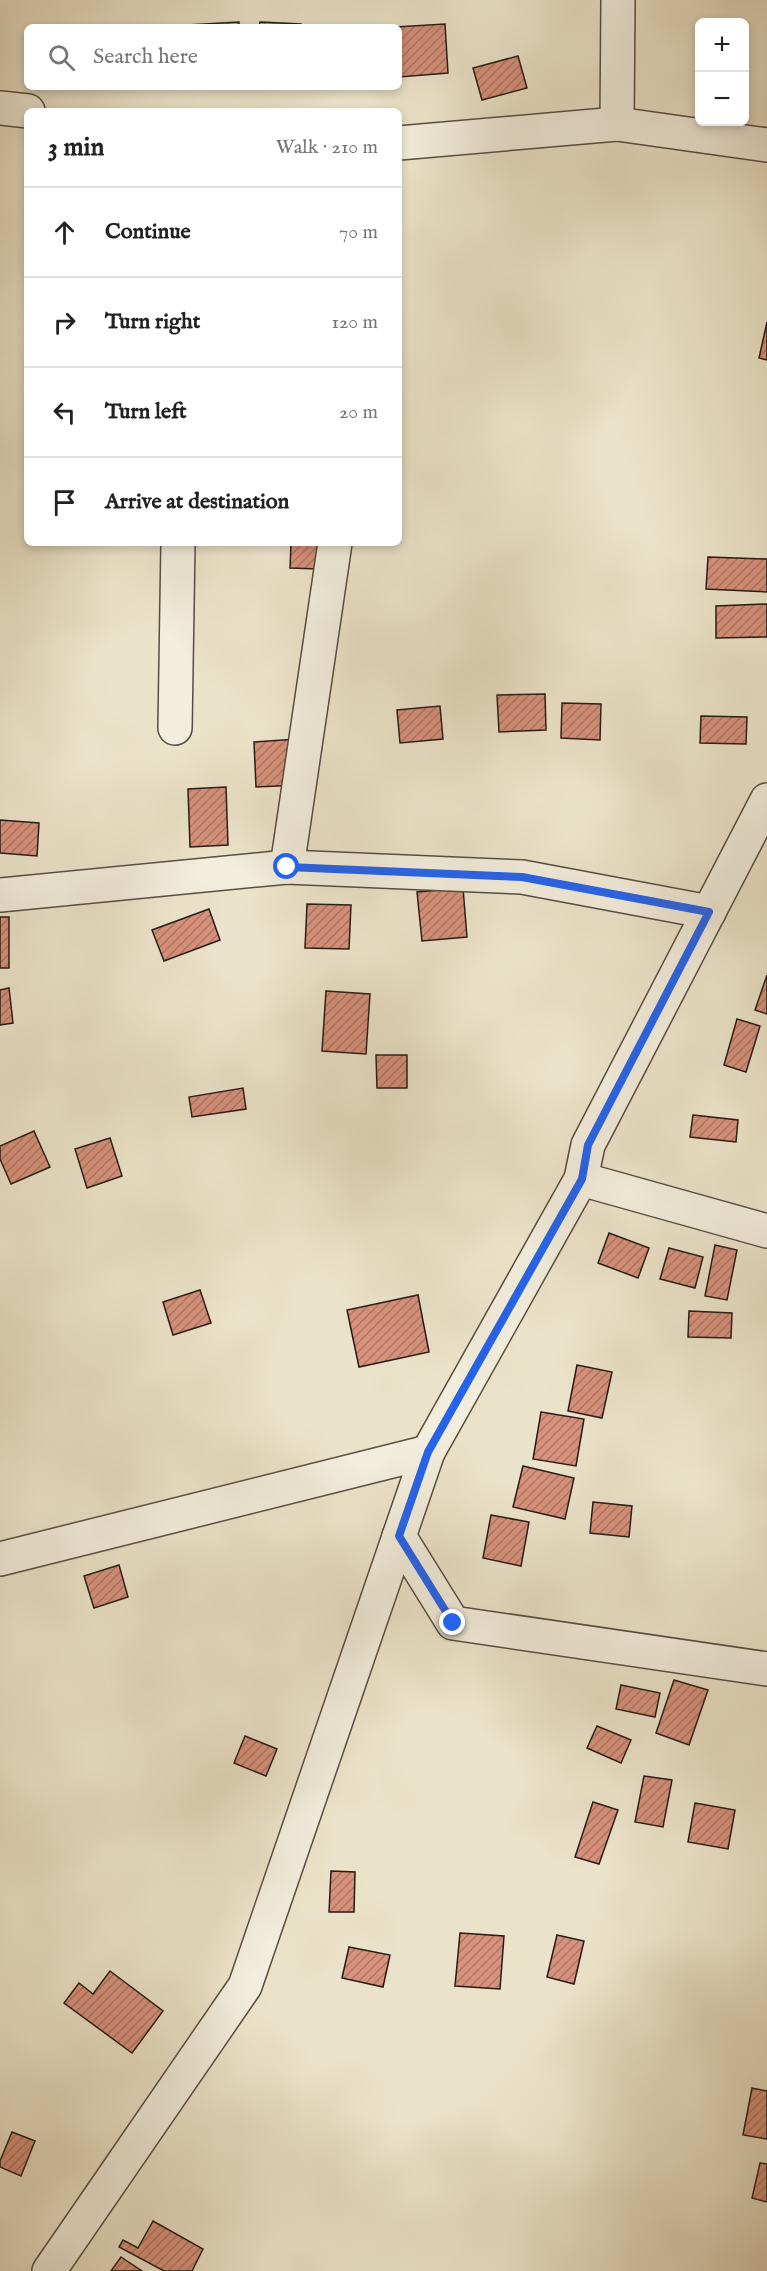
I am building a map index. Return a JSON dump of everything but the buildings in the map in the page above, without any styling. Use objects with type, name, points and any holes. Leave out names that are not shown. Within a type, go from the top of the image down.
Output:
[{"type":"street","points":[[617,124],[618,0]]},
{"type":"street","points":[[0,108],[24,111]]},
{"type":"street","points":[[402,143],[617,124],[767,145]]},
{"type":"street","points":[[175,728],[178,546]]},
{"type":"street","points":[[287,867],[335,546]]},
{"type":"street","points":[[49,2271],[245,1986],[428,1452],[582,1179],[588,1145],[767,800]]},
{"type":"street","points":[[0,896],[287,867],[522,877],[709,912]]},
{"type":"street","points":[[582,1179],[767,1231]]},
{"type":"street","points":[[0,1559],[428,1452]]},
{"type":"street","points":[[399,1536],[453,1623],[766,1665]]},
{"type":"route","points":[[287,867],[522,877],[709,912],[588,1145],[582,1179],[428,1452],[399,1536],[453,1623]]}]
